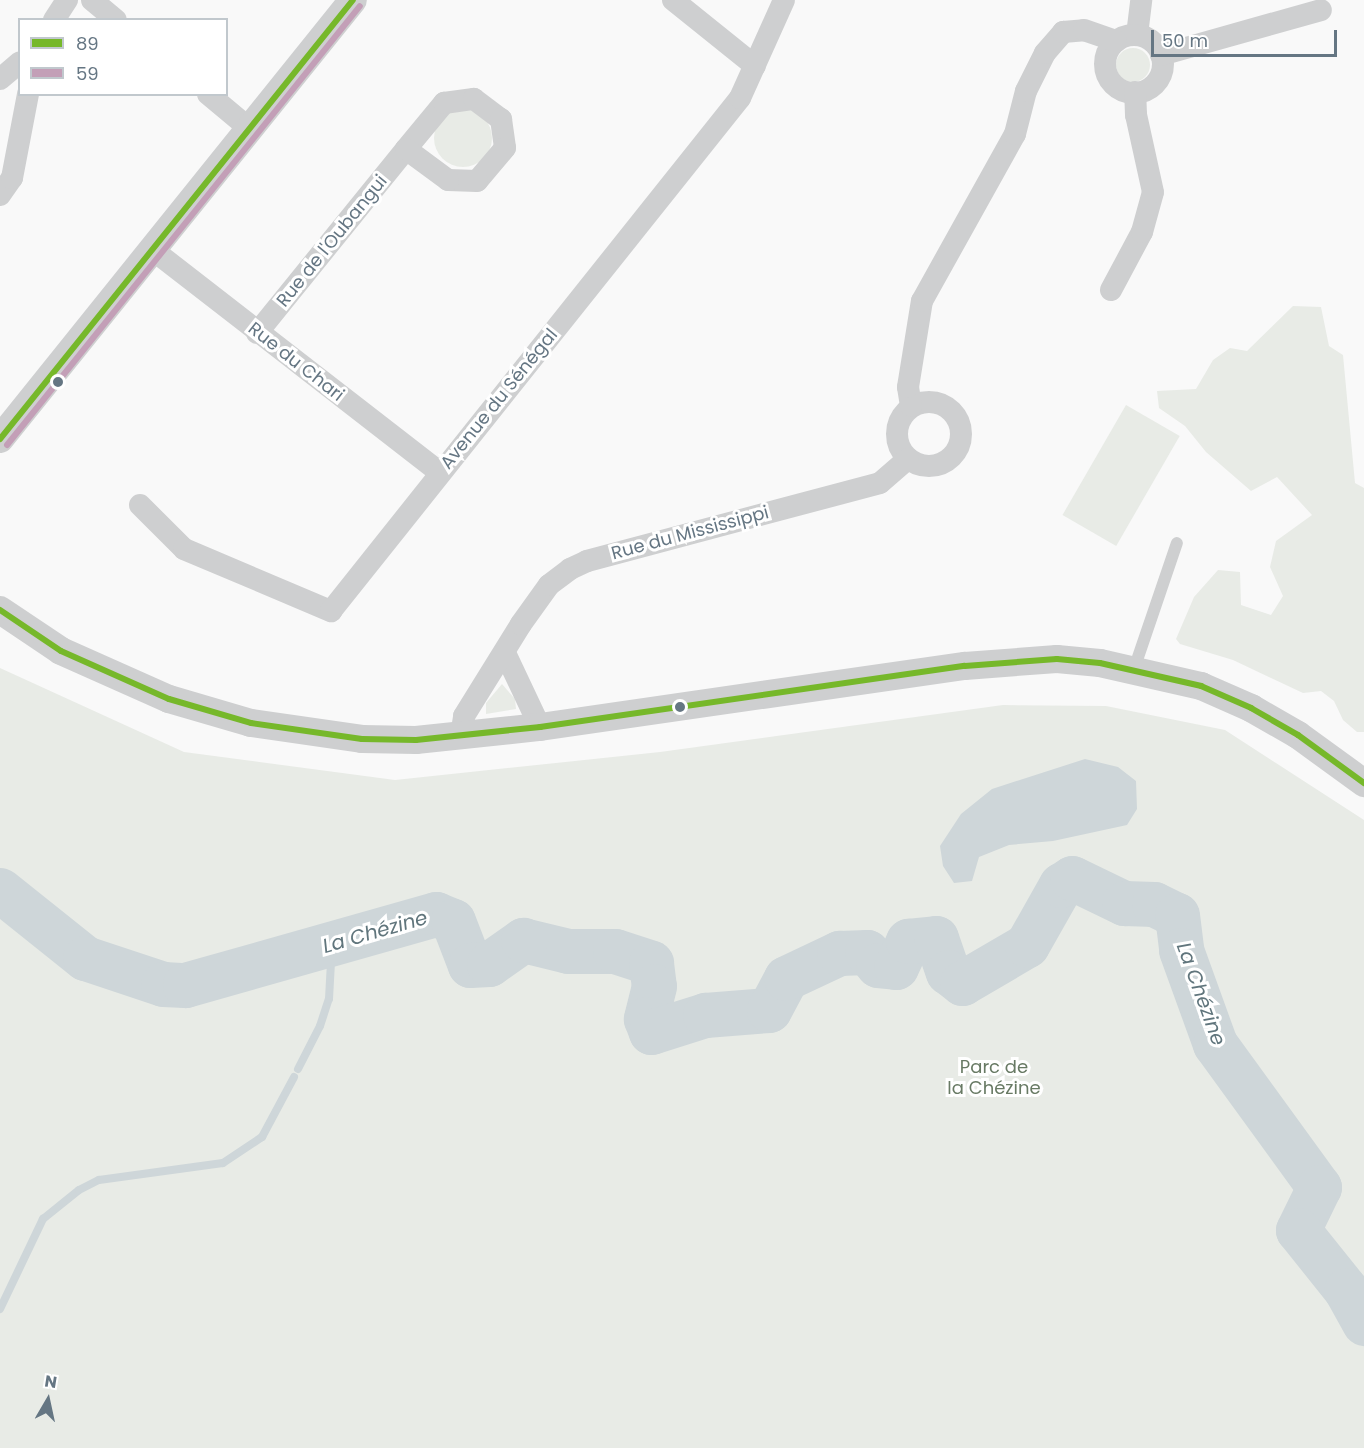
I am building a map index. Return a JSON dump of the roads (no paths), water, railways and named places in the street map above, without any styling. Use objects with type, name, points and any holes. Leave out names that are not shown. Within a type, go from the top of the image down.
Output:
[{"type":"street","points":[[55,18],[67,0]]},
{"type":"street","points":[[92,0],[114,18]]},
{"type":"street","points":[[0,439],[353,0]]},
{"type":"street","points":[[673,0],[755,66]]},
{"type":"street","name":"Avenue du Sénégal","points":[[140,505],[184,549],[331,611],[740,98],[784,0]]},
{"type":"street","points":[[911,406],[908,387],[922,301],[1015,134],[1026,91],[1057,37],[1084,30],[1127,38],[1152,42],[1161,55],[1157,80],[1135,92],[1118,88],[1107,74],[1106,56],[1127,38],[1141,0]]},
{"type":"street","points":[[1161,55],[1321,10]]},
{"type":"street","points":[[0,79],[18,64]]},
{"type":"street","points":[[1111,290],[1142,232],[1153,192],[1136,115],[1135,92]]},
{"type":"street","points":[[0,195],[12,178],[28,96]]},
{"type":"street","points":[[210,96],[250,129]]},
{"type":"street","name":"Rue de l'Oubangui","points":[[257,333],[406,149]]},
{"type":"street","name":"Rue du Chari","points":[[153,250],[440,473]]},
{"type":"street","points":[[926,401],[950,409],[960,428],[960,442],[953,455],[936,465],[925,466],[908,459],[897,440],[897,426],[911,406],[926,401]]},
{"type":"street","name":"Rue du Mississippi","points":[[461,736],[464,716],[536,601],[570,569],[587,561],[880,483],[908,459]]},
{"type":"street","points":[[0,610],[61,651],[94,668],[210,712],[324,735],[416,740],[540,727],[976,664],[1057,659],[1134,669],[1201,686],[1251,708],[1298,735],[1364,783]]},
{"type":"street","points":[[506,652],[540,727]]},
{"type":"lane","points":[[1134,669],[1177,543]]},
{"type":"waterway","name":"La Chézine","points":[[0,890],[85,958],[163,984],[185,985],[436,914],[453,921],[470,965],[489,964],[523,940],[568,951],[615,951],[651,963],[654,986],[646,1019],[651,1032],[705,1015],[769,1010],[786,978],[839,953],[867,952],[878,965],[896,967],[908,941],[936,938],[948,972],[962,983],[1027,945],[1061,885],[1072,878],[1124,903],[1154,904],[1177,915],[1181,950],[1215,1044],[1319,1187],[1298,1230],[1346,1290],[1364,1323]]},
{"type":"waterway","points":[[298,1069],[320,1026],[329,999],[332,944]]},
{"type":"waterway","points":[[0,1309],[43,1219],[79,1190],[99,1180],[223,1163],[262,1137],[294,1077]]},
{"type":"park label","name":"Parc de la Chézine","points":[[994,1078]]}]
